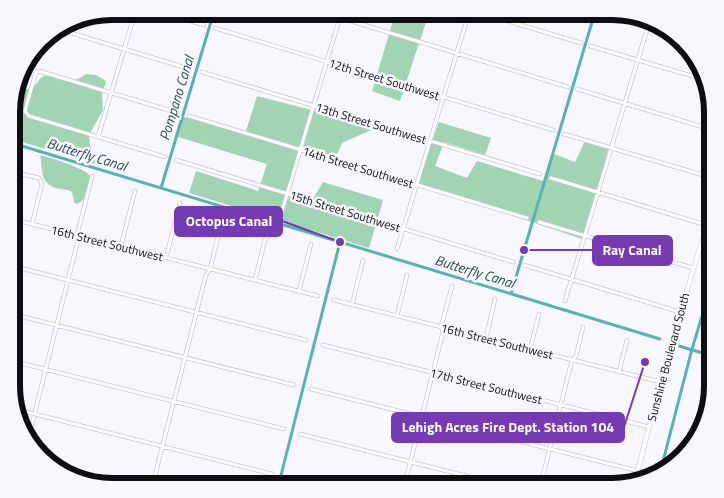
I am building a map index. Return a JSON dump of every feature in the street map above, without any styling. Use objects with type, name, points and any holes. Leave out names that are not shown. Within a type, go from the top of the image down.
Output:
[{"type":"street","points":[[98,137],[133,20]]},
{"type":"street","points":[[187,20],[204,25]]},
{"type":"street","points":[[255,280],[265,240],[278,222],[340,20]]},
{"type":"street","points":[[353,20],[568,87]]},
{"type":"street","points":[[397,249],[467,20]]},
{"type":"street","points":[[504,20],[581,43]]},
{"type":"street","points":[[565,301],[648,27]]},
{"type":"street","name":"12th Street Southwest","points":[[215,28],[553,130]]},
{"type":"street","points":[[67,32],[190,69]]},
{"type":"street","points":[[590,46],[697,77]]},
{"type":"street","points":[[165,157],[29,116],[25,112],[36,72],[39,71],[178,113]]},
{"type":"street","name":"13th Street Southwest","points":[[202,72],[540,174]]},
{"type":"street","points":[[577,89],[704,128]]},
{"type":"street","name":"14th Street Southwest","points":[[189,116],[526,218]]},
{"type":"street","points":[[564,134],[704,176]]},
{"type":"street","name":"15th Street Southwest","points":[[176,160],[513,262]]},
{"type":"street","points":[[20,174],[40,180],[42,184],[32,224]]},
{"type":"street","points":[[30,429],[78,240],[77,235],[92,176]]},
{"type":"street","points":[[551,178],[704,224]]},
{"type":"street","points":[[122,246],[135,192]]},
{"type":"street","points":[[166,258],[180,203]]},
{"type":"street","points":[[154,478],[196,313],[206,275],[210,269],[223,217]]},
{"type":"street","name":"16th Street Southwest","points":[[20,221],[318,296]]},
{"type":"street","points":[[539,222],[693,268]]},
{"type":"street","name":"Sunshine Boulevard South","points":[[637,475],[660,382],[704,232]]},
{"type":"street","points":[[299,291],[311,244]]},
{"type":"street","points":[[352,305],[364,260]]},
{"type":"street","points":[[524,266],[680,312]]},
{"type":"street","points":[[20,268],[306,340]]},
{"type":"street","points":[[396,316],[407,275]]},
{"type":"street","points":[[406,478],[443,332],[441,327],[452,286]]},
{"type":"street","points":[[486,338],[495,299]]},
{"type":"street","name":"16th Street Southwest","points":[[334,300],[660,382]]},
{"type":"street","points":[[530,349],[539,314]]},
{"type":"street","points":[[20,316],[294,385]]},
{"type":"street","points":[[542,478],[572,360],[576,356],[583,327]]},
{"type":"street","points":[[619,372],[627,340]]},
{"type":"street","name":"17th Street Southwest","points":[[323,345],[649,427]]},
{"type":"street","points":[[20,363],[284,430]]},
{"type":"street","points":[[311,389],[638,471]]},
{"type":"street","points":[[23,411],[272,474]]},
{"type":"street","points":[[300,434],[475,478]]},
{"type":"green space","points":[[393,20],[427,20],[400,101],[372,91]]},
{"type":"green space","points":[[86,74],[96,75],[106,81],[102,95],[103,110],[89,135],[90,145],[96,158],[95,164],[20,141],[20,112],[23,90],[32,87],[45,76],[51,75],[69,80]]},
{"type":"green space","points":[[257,96],[378,127],[342,143],[335,159],[302,150],[289,195],[311,202],[323,182],[383,200],[369,248],[189,193],[196,171],[258,191],[267,164],[175,136],[181,116],[245,134]]},
{"type":"green space","points":[[439,122],[491,138],[485,155],[444,142],[435,166],[467,178],[477,161],[543,181],[554,154],[575,162],[586,139],[609,146],[585,240],[417,183]]},
{"type":"green space","points":[[40,155],[75,167],[90,176],[87,193],[83,200],[76,204],[72,192],[55,188],[45,181]]},
{"type":"waterway","name":"Pompano Canal","points":[[161,188],[211,20]]},
{"type":"waterway","points":[[511,294],[593,20]]},
{"type":"waterway","name":"Butterfly Canal","points":[[20,145],[270,221]]},
{"type":"waterway","name":"Butterfly Canal","points":[[284,225],[660,339]]},
{"type":"waterway","points":[[280,478],[340,242]]},
{"type":"waterway","points":[[663,463],[704,310]]},
{"type":"waterway","name":"Butterfly Canal","points":[[679,346],[704,353]]},
{"type":"place","name":"Octopus Canal","points":[[340,242]]},
{"type":"place","name":"Ray Canal","points":[[524,250]]},
{"type":"place","name":"Lehigh Acres Fire Dept. Station 104","points":[[645,362]]}]
